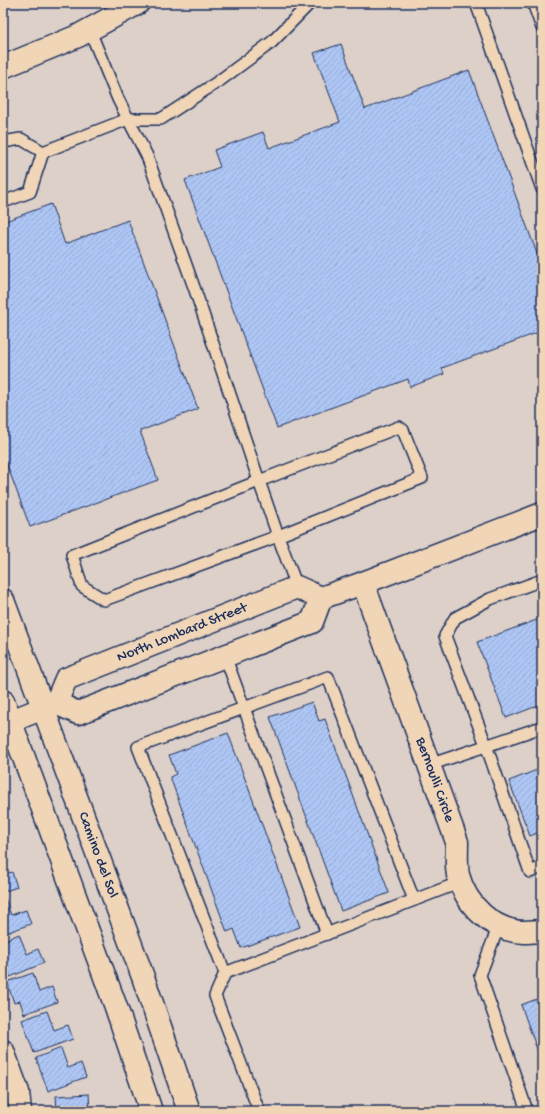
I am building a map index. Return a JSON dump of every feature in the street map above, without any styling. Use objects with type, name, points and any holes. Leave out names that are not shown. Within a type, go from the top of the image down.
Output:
[{"type":"street","points":[[3,67],[90,31],[136,3]]},
{"type":"street","points":[[297,587],[321,598],[542,514]]},
{"type":"street","name":"Bernoulli Circle","points":[[362,583],[457,842],[458,875],[466,896],[477,910],[490,921],[506,928],[523,932],[542,931]]},
{"type":"street","name":"North Lombard Street","points":[[50,706],[66,679],[297,587]]},
{"type":"street","points":[[10,721],[50,706],[78,713],[312,622],[321,598]]},
{"type":"street","name":"Camino del Sol","points":[[3,600],[50,706],[189,1111]]},
{"type":"street","points":[[3,701],[116,1007],[151,1111]]},
{"type":"street","points":[[3,1051],[18,1092],[20,1111]]},
{"type":"lane","points":[[43,152],[128,119],[161,119],[206,90],[272,42],[310,3]]},
{"type":"lane","points":[[476,3],[542,190]]},
{"type":"lane","points":[[533,3],[542,28]]},
{"type":"lane","points":[[90,31],[118,99],[147,156],[195,290],[259,481],[297,587]]},
{"type":"lane","points":[[3,142],[21,139],[43,152]]},
{"type":"lane","points":[[3,202],[30,192],[43,152]]},
{"type":"lane","points":[[399,426],[403,430],[422,478],[278,536],[104,600],[82,586],[72,555],[399,426]]},
{"type":"lane","points":[[542,580],[490,598],[455,618],[445,636],[486,745],[530,872],[542,867]]},
{"type":"lane","points":[[225,656],[327,934]]},
{"type":"lane","points":[[259,1111],[215,996],[225,973],[138,747],[328,677],[414,900]]},
{"type":"lane","points":[[429,765],[542,727]]},
{"type":"lane","points":[[225,973],[461,882]]},
{"type":"lane","points":[[499,925],[480,975],[525,1105],[524,1111]]},
{"type":"building","points":[[341,44],[365,109],[469,70],[542,267],[542,331],[442,368],[444,374],[410,387],[408,379],[277,428],[185,180],[220,167],[214,150],[263,132],[269,148],[340,122],[314,53]]},
{"type":"building","points":[[51,204],[65,244],[128,220],[198,409],[140,431],[158,480],[30,527],[3,454],[3,222]]},
{"type":"building","points":[[542,618],[542,704],[506,718],[477,642]]},
{"type":"building","points":[[312,702],[319,721],[325,719],[389,893],[341,911],[270,717]]},
{"type":"building","points":[[228,733],[300,927],[241,948],[234,929],[227,932],[170,777],[176,774],[169,755]]},
{"type":"building","points":[[542,768],[542,831],[530,836],[509,781]]},
{"type":"building","points":[[12,872],[17,887],[3,892],[3,875]]},
{"type":"building","points":[[4,896],[11,915],[26,910],[31,924],[3,934]]},
{"type":"building","points":[[19,934],[27,954],[38,949],[44,963],[10,977],[6,965],[3,966],[3,941]]},
{"type":"building","points":[[33,973],[39,992],[52,987],[57,1002],[24,1014],[20,1001],[14,1003],[7,982]]},
{"type":"building","points":[[542,997],[542,1063],[521,1005]]},
{"type":"building","points":[[47,1011],[54,1030],[68,1025],[73,1039],[34,1053],[22,1020]]},
{"type":"building","points":[[61,1048],[68,1068],[81,1063],[86,1077],[48,1091],[36,1058]]},
{"type":"building","points":[[89,1094],[90,1111],[57,1111],[56,1096]]}]
